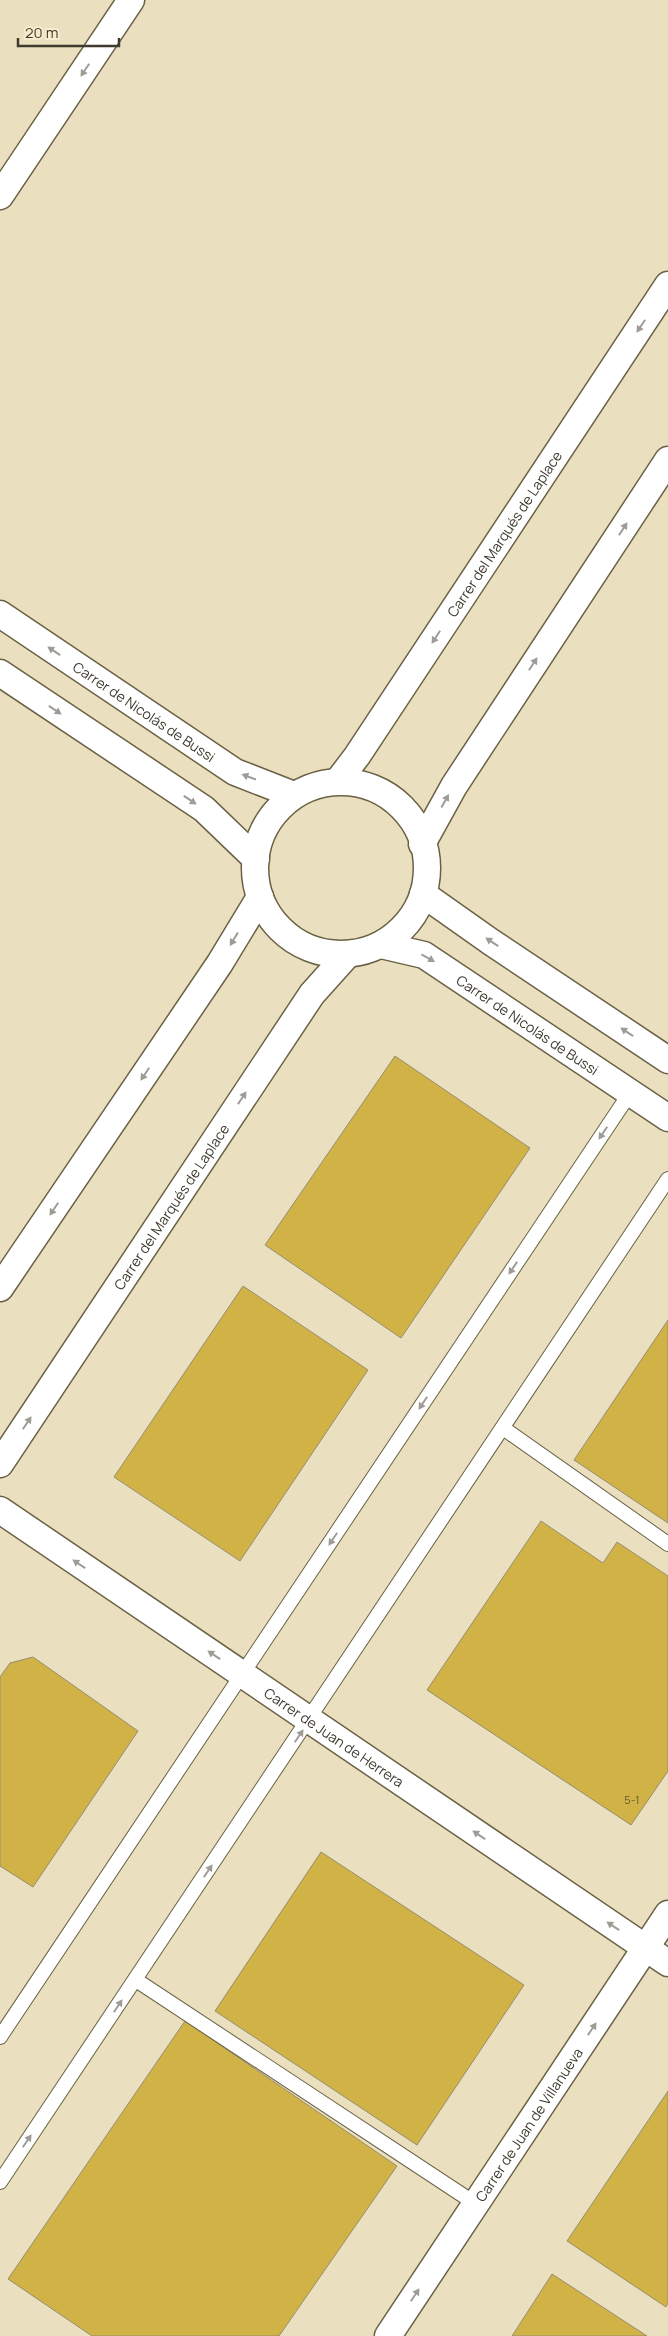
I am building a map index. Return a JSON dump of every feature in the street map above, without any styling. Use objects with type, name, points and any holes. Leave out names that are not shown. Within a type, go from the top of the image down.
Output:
[{"type":"street","points":[[0,196],[131,0]]},
{"type":"street","name":"Carrer del Marqués de Laplace","points":[[338,781],[357,756],[668,285]]},
{"type":"street","points":[[422,844],[454,786],[668,460]]},
{"type":"street","name":"Carrer de Nicolás de Bussi","points":[[0,614],[235,772],[294,795]]},
{"type":"street","points":[[0,673],[204,809],[256,859]]},
{"type":"street","points":[[338,781],[366,786],[396,800],[417,828],[428,865],[424,894],[410,920],[381,945],[347,955],[315,951],[292,941],[264,909],[254,878],[257,844],[269,818],[294,795],[338,781]]},
{"type":"street","points":[[424,894],[491,942],[668,1060]]},
{"type":"street","points":[[0,1288],[220,962],[260,897]]},
{"type":"street","name":"Carrer de Nicolás de Bussi","points":[[381,945],[424,955],[668,1118]]},
{"type":"street","name":"Carrer del Marqués de Laplace","points":[[0,1464],[307,1001],[347,955]]},
{"type":"street","name":"Carrer de Juan de Herrera","points":[[0,1510],[668,1963]]},
{"type":"street","name":"Carrer de Juan de Villanueva","points":[[388,2336],[668,1914]]},
{"type":"lane","points":[[0,2037],[630,1093]]},
{"type":"lane","points":[[0,2182],[310,1720],[668,1179]]},
{"type":"lane","points":[[503,1428],[668,1544]]},
{"type":"lane","points":[[136,1980],[476,2204]]},
{"type":"building","points":[[395,1056],[530,1148],[401,1338],[265,1245]]},
{"type":"building","points":[[243,1286],[368,1370],[240,1561],[114,1477]]},
{"type":"building","points":[[668,1320],[668,1523],[574,1460]]},
{"type":"building","points":[[541,1521],[603,1563],[617,1542],[668,1576],[668,1771],[631,1825],[427,1690]]},
{"type":"building","points":[[33,1657],[138,1731],[33,1887],[0,1866],[0,1677],[10,1663]]},
{"type":"building","points":[[321,1852],[524,1985],[417,2145],[215,2011]]},
{"type":"building","points":[[185,2021],[397,2166],[279,2336],[92,2336],[8,2279]]},
{"type":"building","points":[[668,2091],[668,2303],[666,2307],[567,2241]]},
{"type":"building","points":[[552,2274],[647,2336],[512,2336]]}]
